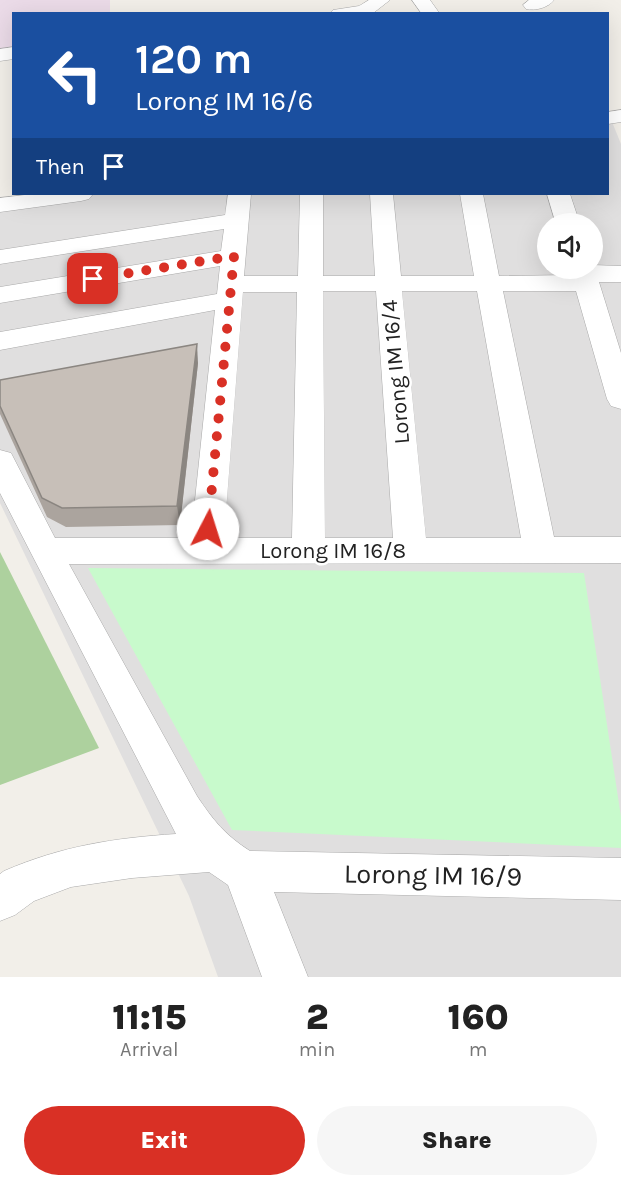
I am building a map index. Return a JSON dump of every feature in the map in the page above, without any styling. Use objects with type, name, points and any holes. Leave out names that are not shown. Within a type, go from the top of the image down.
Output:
[{"type":"street","points":[[356,12],[364,11],[381,0]]},
{"type":"street","points":[[420,0],[429,12]]},
{"type":"street","points":[[0,205],[74,195]]},
{"type":"street","points":[[308,551],[311,195]]},
{"type":"street","name":"Lorong IM 16/4","points":[[381,195],[411,551]]},
{"type":"street","points":[[471,195],[540,551]]},
{"type":"street","points":[[559,195],[565,213]]},
{"type":"street","points":[[0,257],[238,207],[230,291],[213,353],[206,551]]},
{"type":"street","points":[[0,295],[234,256]]},
{"type":"street","points":[[603,274],[621,274]]},
{"type":"street","points":[[0,341],[230,291],[310,284],[488,284],[541,279]]},
{"type":"street","points":[[585,279],[621,399]]},
{"type":"street","points":[[0,461],[45,551],[183,809],[197,831],[230,861],[285,977]]},
{"type":"street","name":"Lorong IM 16/8","points":[[45,551],[621,550]]},
{"type":"street","name":"Lorong IM 16/9","points":[[0,900],[25,883],[52,872],[134,857],[621,879]]},
{"type":"shaded area","points":[[0,0],[110,0],[110,12],[12,12],[12,59],[0,61]]},
{"type":"shaded area","points":[[609,114],[621,144],[621,977],[218,977],[189,896],[0,503],[0,199],[32,195],[609,195]]},
{"type":"green space","points":[[0,552],[99,748],[0,785]]},
{"type":"green space","points":[[88,568],[584,573],[621,817],[621,848],[232,830]]},
{"type":"building","points":[[197,344],[177,506],[62,508],[42,498],[0,406],[0,380]]},
{"type":"route","points":[[93,279],[234,256],[208,529]]}]
